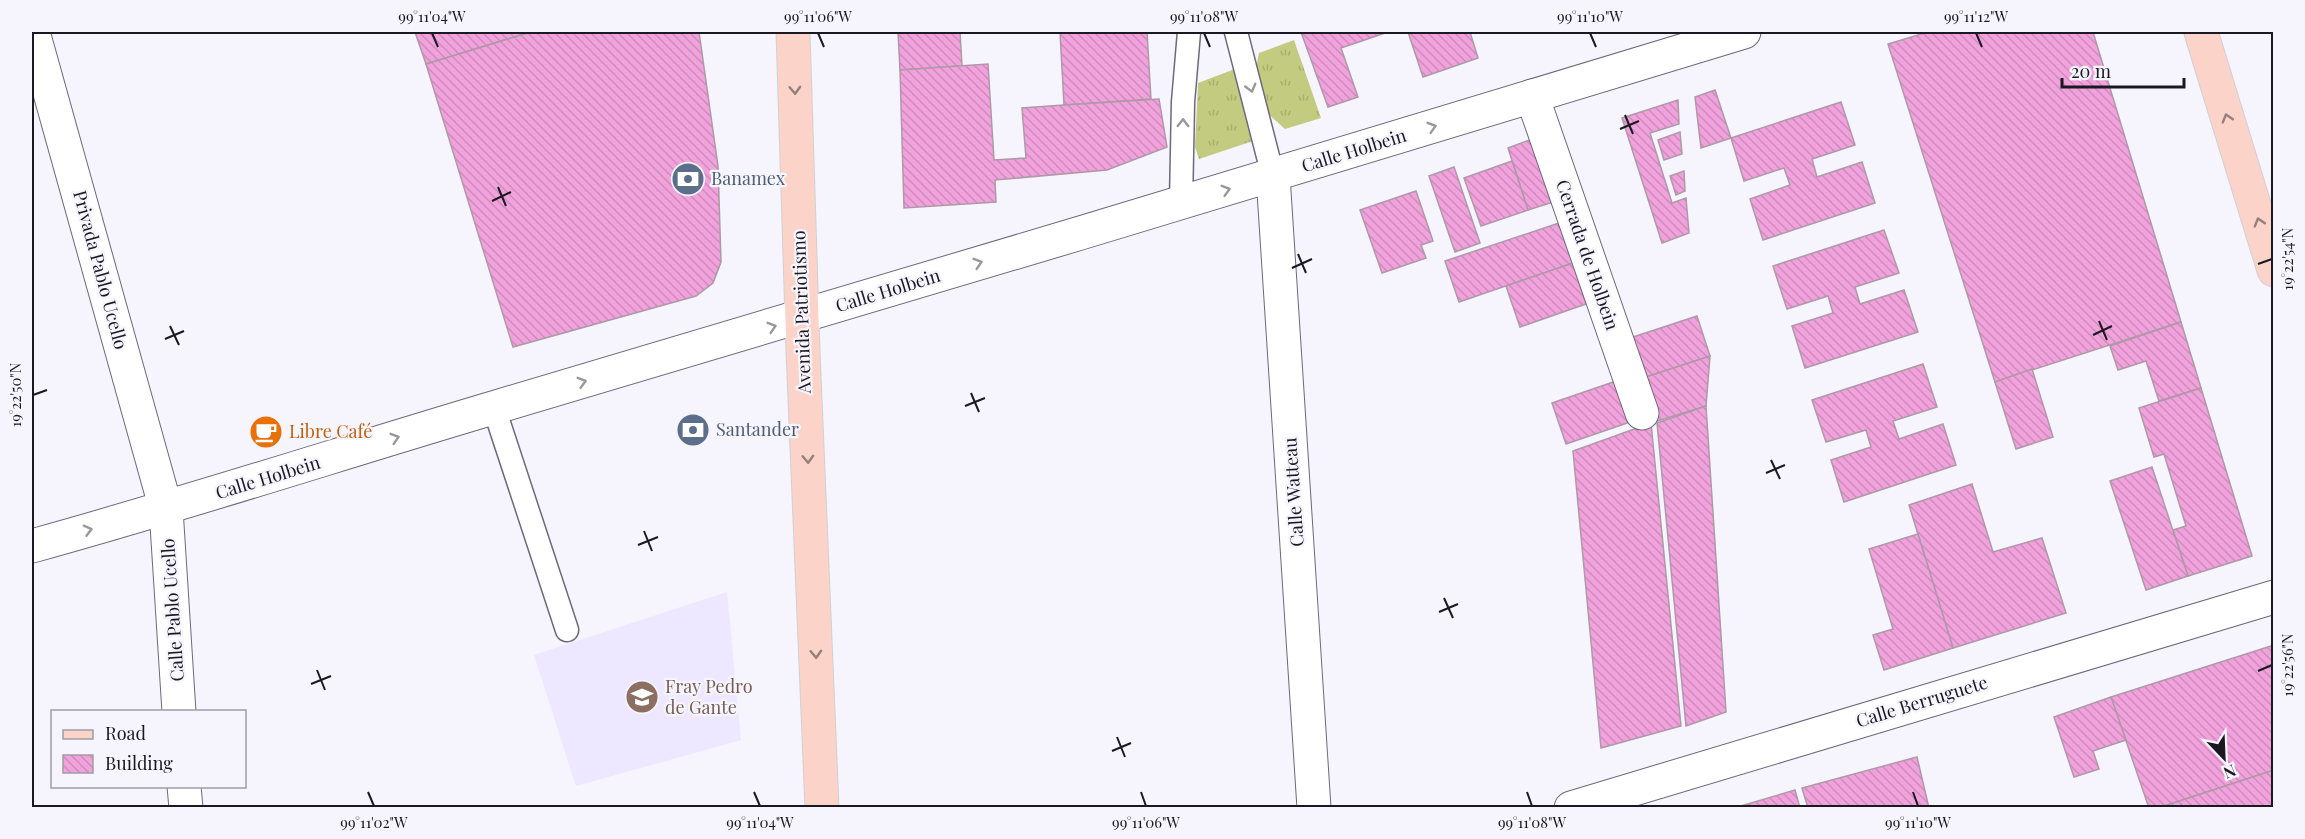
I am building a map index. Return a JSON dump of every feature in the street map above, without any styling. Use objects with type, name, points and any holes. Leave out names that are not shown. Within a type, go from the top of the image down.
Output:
[{"type":"main road","name":"Avenida Patriotismo","points":[[793,32],[822,807]]},
{"type":"main road","points":[[2201,32],[2274,270]]},
{"type":"street","name":"Privada Pablo Ucello","points":[[33,32],[166,509]]},
{"type":"street","name":"Calle Holbein","points":[[32,546],[166,509],[1744,32]]},
{"type":"street","name":"Cerrada de Holbein","points":[[1532,96],[1642,413]]},
{"type":"street","name":"Calle Watteau","points":[[1273,176],[1314,807]]},
{"type":"street","name":"Calle Pablo Ucello","points":[[166,509],[179,710]]},
{"type":"street","name":"Calle Berruguete","points":[[1580,806],[2274,597]]},
{"type":"street","points":[[184,788],[186,807]]},
{"type":"lane","points":[[1181,203],[1183,102],[1189,32]]},
{"type":"lane","points":[[1236,32],[1273,176]]},
{"type":"lane","points":[[494,408],[567,630]]},
{"type":"shaded area","name":"Fray Pedro de Gante","points":[[727,592],[741,740],[576,786],[534,655]]},
{"type":"green space","points":[[1294,40],[1321,118],[1285,129],[1266,112],[1255,72],[1259,53]]},
{"type":"green space","points":[[1235,69],[1253,141],[1199,159],[1195,147],[1198,83]]},
{"type":"building","points":[[415,32],[531,32],[426,64]]},
{"type":"building","points":[[531,32],[699,32],[718,166],[721,262],[713,283],[696,296],[513,347],[426,64]]},
{"type":"building","points":[[898,32],[960,32],[962,66],[900,70]]},
{"type":"building","points":[[1060,32],[1147,32],[1151,99],[1064,105]]},
{"type":"building","points":[[1301,32],[1388,32],[1341,48],[1358,97],[1328,107]]},
{"type":"building","points":[[1408,32],[1470,32],[1478,58],[1423,77]]},
{"type":"building","points":[[1928,32],[2093,32],[2181,322],[1995,382],[1888,44]]},
{"type":"building","points":[[988,64],[994,160],[1026,158],[1022,108],[1159,99],[1167,147],[1107,170],[995,180],[996,202],[904,208],[900,70]]},
{"type":"building","points":[[1715,90],[1731,138],[1701,148],[1695,97]]},
{"type":"building","points":[[1678,100],[1679,124],[1650,133],[1672,203],[1686,198],[1689,233],[1662,243],[1622,118]]},
{"type":"building","points":[[1841,102],[1855,145],[1812,159],[1817,177],[1862,162],[1875,203],[1763,240],[1750,199],[1790,185],[1784,168],[1744,181],[1731,138]]},
{"type":"building","points":[[1680,132],[1682,154],[1664,160],[1658,140]]},
{"type":"building","points":[[1532,139],[1553,202],[1528,210],[1508,148]]},
{"type":"building","points":[[1512,161],[1528,210],[1481,226],[1464,178]]},
{"type":"building","points":[[1454,167],[1480,243],[1455,252],[1429,176]]},
{"type":"building","points":[[1684,171],[1685,191],[1676,195],[1670,176]]},
{"type":"building","points":[[1416,191],[1433,241],[1421,245],[1426,258],[1382,273],[1360,210]]},
{"type":"building","points":[[1559,223],[1573,263],[1459,302],[1445,261]]},
{"type":"building","points":[[1884,230],[1899,273],[1855,287],[1860,304],[1904,290],[1918,332],[1805,368],[1792,326],[1833,313],[1828,296],[1787,309],[1773,266]]},
{"type":"building","points":[[1573,263],[1586,304],[1520,327],[1506,286]]},
{"type":"building","points":[[1697,316],[1710,356],[1637,380],[1624,340]]},
{"type":"building","points":[[2181,322],[2201,388],[2159,401],[2146,361],[2118,370],[2110,346]]},
{"type":"building","points":[[1710,356],[1706,406],[1651,423],[1637,380]]},
{"type":"building","points":[[1923,364],[1937,407],[1893,421],[1899,439],[1943,424],[1956,465],[1844,502],[1831,460],[1871,447],[1866,430],[1826,442],[1812,400]]},
{"type":"building","points":[[2032,369],[2053,437],[2016,449],[1995,382]]},
{"type":"building","points":[[1622,379],[1636,420],[1566,444],[1552,403]]},
{"type":"building","points":[[2201,388],[2252,556],[2188,576],[2173,530],[2186,526],[2164,454],[2154,457],[2139,408]]},
{"type":"building","points":[[1706,406],[1726,712],[1686,726],[1657,423]]},
{"type":"building","points":[[1651,423],[1681,726],[1601,748],[1573,451]]},
{"type":"building","points":[[2152,467],[2188,576],[2146,590],[2110,481]]},
{"type":"building","points":[[1972,484],[1993,552],[2042,538],[2066,613],[1953,648],[1909,505]]},
{"type":"building","points":[[1918,534],[1953,648],[1884,670],[1873,635],[1893,629],[1869,549]]},
{"type":"building","points":[[2274,645],[2274,770],[2158,808],[2149,808],[2111,697]]},
{"type":"building","points":[[2111,697],[2126,740],[2093,751],[2099,769],[2074,777],[2054,717]]},
{"type":"building","points":[[1917,757],[1929,808],[1808,808],[1802,788]]},
{"type":"building","points":[[2274,770],[2274,808],[2158,808]]},
{"type":"building","points":[[1795,790],[1800,808],[1734,808]]},
{"type":"place","name":"Banamex","points":[[688,179]]},
{"type":"place","name":"Santander","points":[[693,430]]},
{"type":"place","name":"Libre Café","points":[[266,432]]},
{"type":"place","name":"Fray Pedro de Gante","points":[[642,697]]}]
